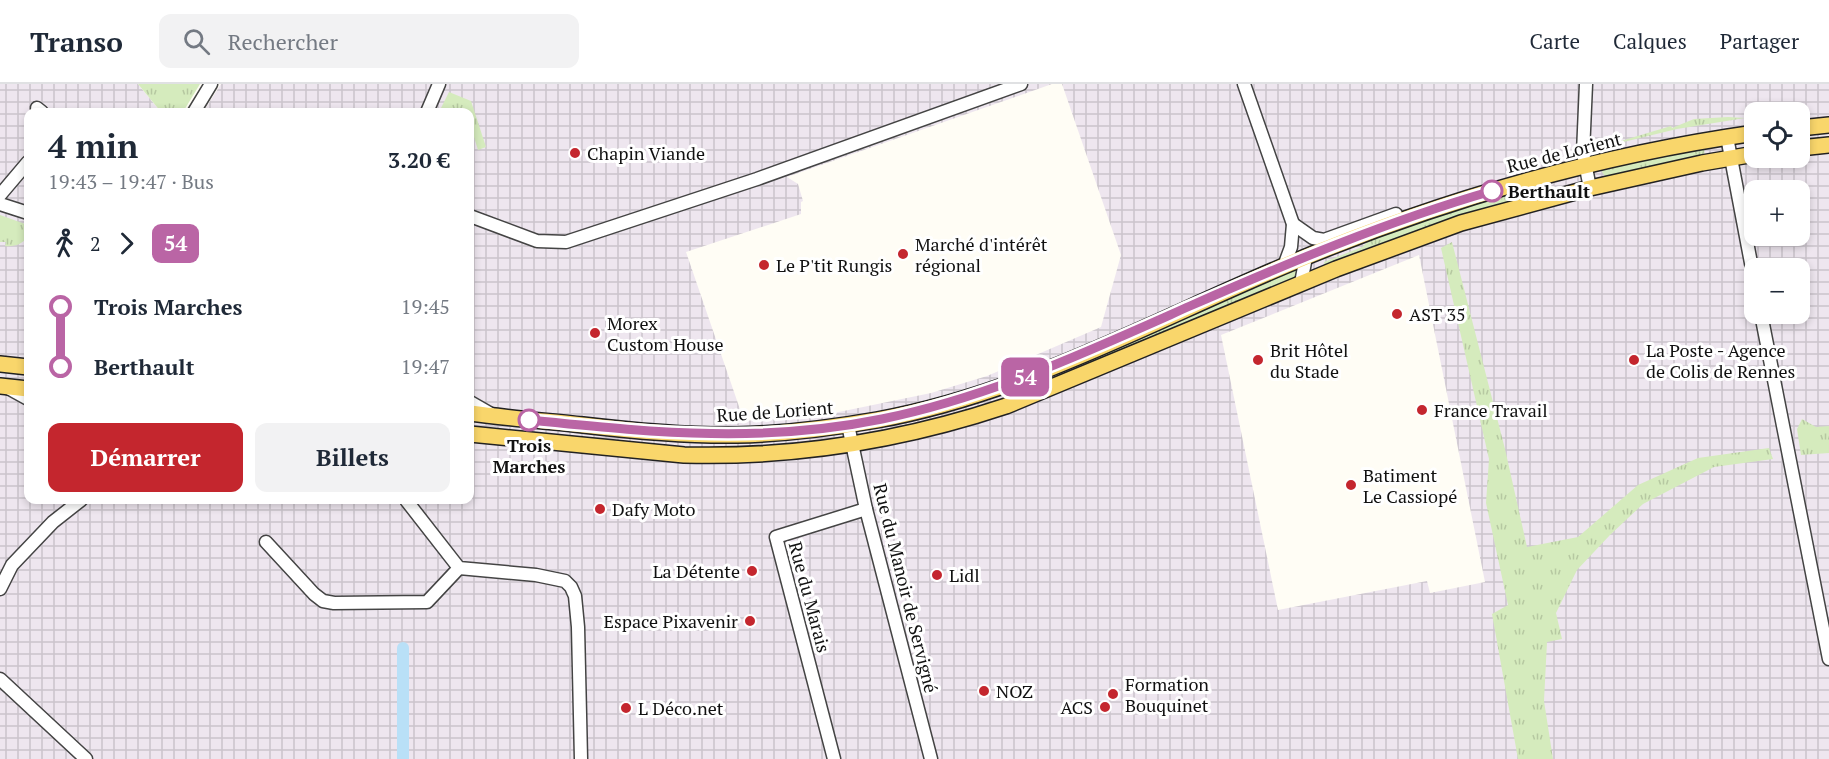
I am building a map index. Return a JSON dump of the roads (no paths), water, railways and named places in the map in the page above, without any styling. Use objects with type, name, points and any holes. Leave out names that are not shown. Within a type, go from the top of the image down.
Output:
[{"type":"main road","points":[[1810,127],[1829,125]]},
{"type":"main road","name":"Rue de Lorient","points":[[474,414],[649,432],[751,435],[848,425],[909,413],[964,398],[1074,358],[1284,266],[1412,215],[1584,166],[1744,135]]},
{"type":"main road","points":[[1810,147],[1829,146]]},
{"type":"main road","points":[[474,434],[684,455],[739,455],[852,445],[915,433],[980,414],[1078,377],[1301,283],[1461,223],[1590,188],[1744,156]]},
{"type":"main road","points":[[0,364],[24,367]]},
{"type":"main road","points":[[2,386],[24,389]]},
{"type":"main road","points":[[647,451],[649,432]]},
{"type":"street","points":[[196,108],[211,84]]},
{"type":"street","points":[[429,108],[439,84]]},
{"type":"street","points":[[474,217],[537,241],[566,242],[757,178],[1021,84]]},
{"type":"street","points":[[1244,84],[1293,224],[1291,248],[1284,266]]},
{"type":"street","points":[[1586,84],[1582,145],[1584,166],[1590,188]]},
{"type":"street","points":[[1727,137],[1750,258]]},
{"type":"street","points":[[0,195],[24,167]]},
{"type":"street","points":[[0,204],[24,212]]},
{"type":"street","name":"Rue de Lorient","points":[[1293,224],[1313,238],[1324,240],[1399,214],[1412,215]]},
{"type":"street","points":[[1301,283],[1306,257]]},
{"type":"street","points":[[1763,324],[1829,659]]},
{"type":"street","points":[[1074,358],[1078,377]]},
{"type":"street","points":[[2,386],[24,397]]},
{"type":"street","points":[[474,404],[494,416]]},
{"type":"street","name":"Rue du Manoir de Servigné","points":[[848,425],[866,509],[932,759]]},
{"type":"street","points":[[0,589],[12,565],[53,522],[76,504]]},
{"type":"street","points":[[409,504],[459,568],[546,577],[565,581],[571,587],[575,596],[578,627],[581,759]]},
{"type":"street","name":"Rue du Marais","points":[[834,759],[776,537],[866,509]]},
{"type":"street","points":[[266,542],[314,594],[324,601],[334,603],[427,602],[459,568]]},
{"type":"street","points":[[0,679],[86,759]]},
{"type":"waterway","points":[[403,648],[403,759]]},
{"type":"place","name":"Chapin Viande","points":[[575,153]]},
{"type":"place","name":"Berthault","points":[[1492,191]]},
{"type":"place","name":"Marché d'intérêt régional","points":[[903,254]]},
{"type":"place","name":"Le P'tit Rungis","points":[[764,265]]},
{"type":"place","name":"AST 35","points":[[1397,314]]},
{"type":"place","name":"Morex Custom House","points":[[595,333]]},
{"type":"place","name":"Brit Hôtel du Stade","points":[[1258,360]]},
{"type":"place","name":"La Poste - Agence de Colis de Rennes","points":[[1634,360]]},
{"type":"place","name":"France Travail","points":[[1422,410]]},
{"type":"place","name":"Trois Marches","points":[[529,420]]},
{"type":"place","name":"Batiment Le Cassiopé","points":[[1351,485]]},
{"type":"place","name":"Dafy Moto","points":[[600,509]]},
{"type":"place","name":"La Détente","points":[[752,571]]},
{"type":"place","name":"Lidl","points":[[937,575]]},
{"type":"place","name":"Espace Pixavenir","points":[[750,621]]},
{"type":"place","name":"NOZ","points":[[984,691]]},
{"type":"place","name":"Formation Bouquinet","points":[[1113,694]]},
{"type":"place","name":"ACS","points":[[1105,707]]},
{"type":"place","name":"L Déco.net","points":[[626,708]]}]
